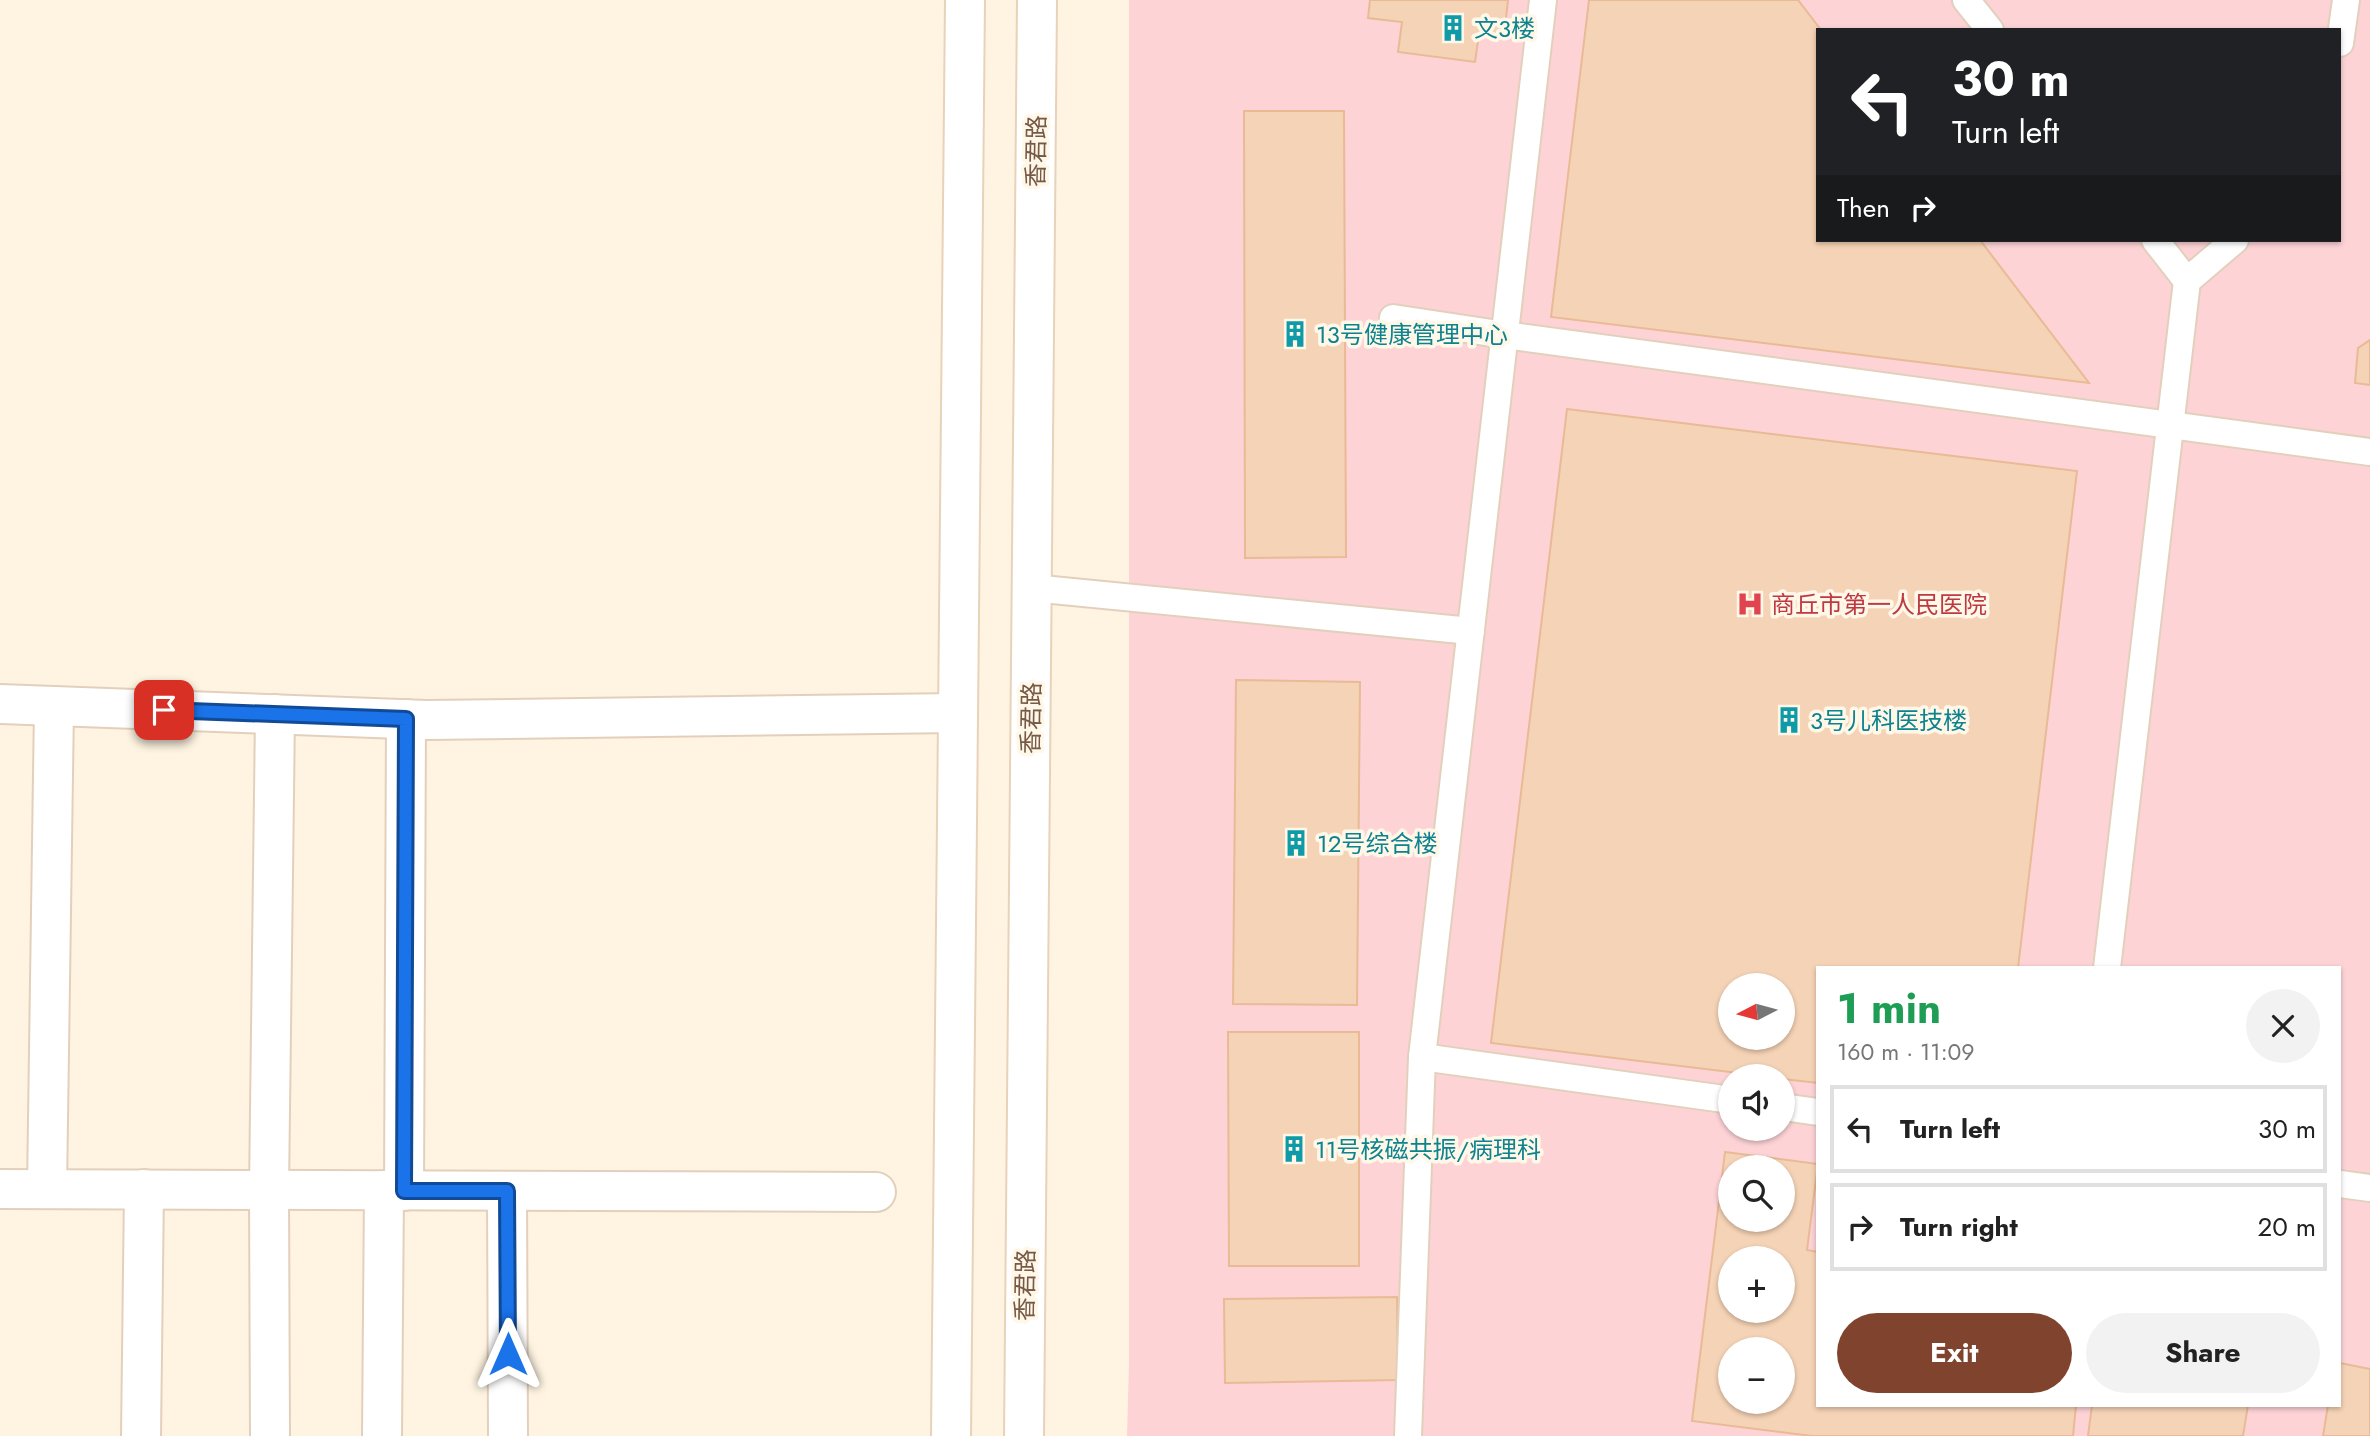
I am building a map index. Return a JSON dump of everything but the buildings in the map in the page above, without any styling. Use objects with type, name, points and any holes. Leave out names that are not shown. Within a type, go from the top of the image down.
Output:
[{"type":"street","points":[[951,1436],[965,0]]},
{"type":"street","name":"香君路","points":[[1024,1436],[1037,0]]},
{"type":"street","points":[[0,704],[406,719],[958,713]]},
{"type":"street","points":[[47,1189],[54,706]]},
{"type":"street","points":[[270,1436],[275,714]]},
{"type":"street","points":[[382,1436],[394,1190],[406,719]]},
{"type":"street","points":[[0,1189],[876,1192]]},
{"type":"street","points":[[141,1436],[144,1189]]},
{"type":"street","points":[[507,1191],[508,1436]]},
{"type":"lane","points":[[1408,1436],[1422,1057],[1543,0]]},
{"type":"lane","points":[[1966,0],[1988,28]]},
{"type":"lane","points":[[2341,36],[2346,0]]},
{"type":"lane","points":[[2157,242],[2187,281]]},
{"type":"lane","points":[[2107,966],[2187,281],[2233,242]]},
{"type":"lane","points":[[1394,318],[2370,452]]},
{"type":"lane","points":[[1032,588],[1471,631]]},
{"type":"lane","points":[[1422,1057],[1718,1098]]},
{"type":"lane","points":[[1795,1109],[1816,1112]]},
{"type":"lane","points":[[2341,1184],[2370,1188]]},
{"type":"shaded area","name":"商丘市第一人民医院","points":[[1129,0],[2370,0],[2370,1436],[1127,1436]]},
{"type":"place","name":"文3楼","points":[[1453,28]]},
{"type":"place","name":"13号健康管理中心","points":[[1295,334]]},
{"type":"place","name":"商丘市第一人民医院","points":[[1750,604]]},
{"type":"place","name":"3号儿科医技楼","points":[[1789,720]]},
{"type":"place","name":"12号综合楼","points":[[1296,843]]},
{"type":"place","name":"11号核磁共振/病理科","points":[[1294,1149]]},
{"type":"route","points":[[164,710],[406,719],[404,1191],[507,1191],[508,1354]]}]
